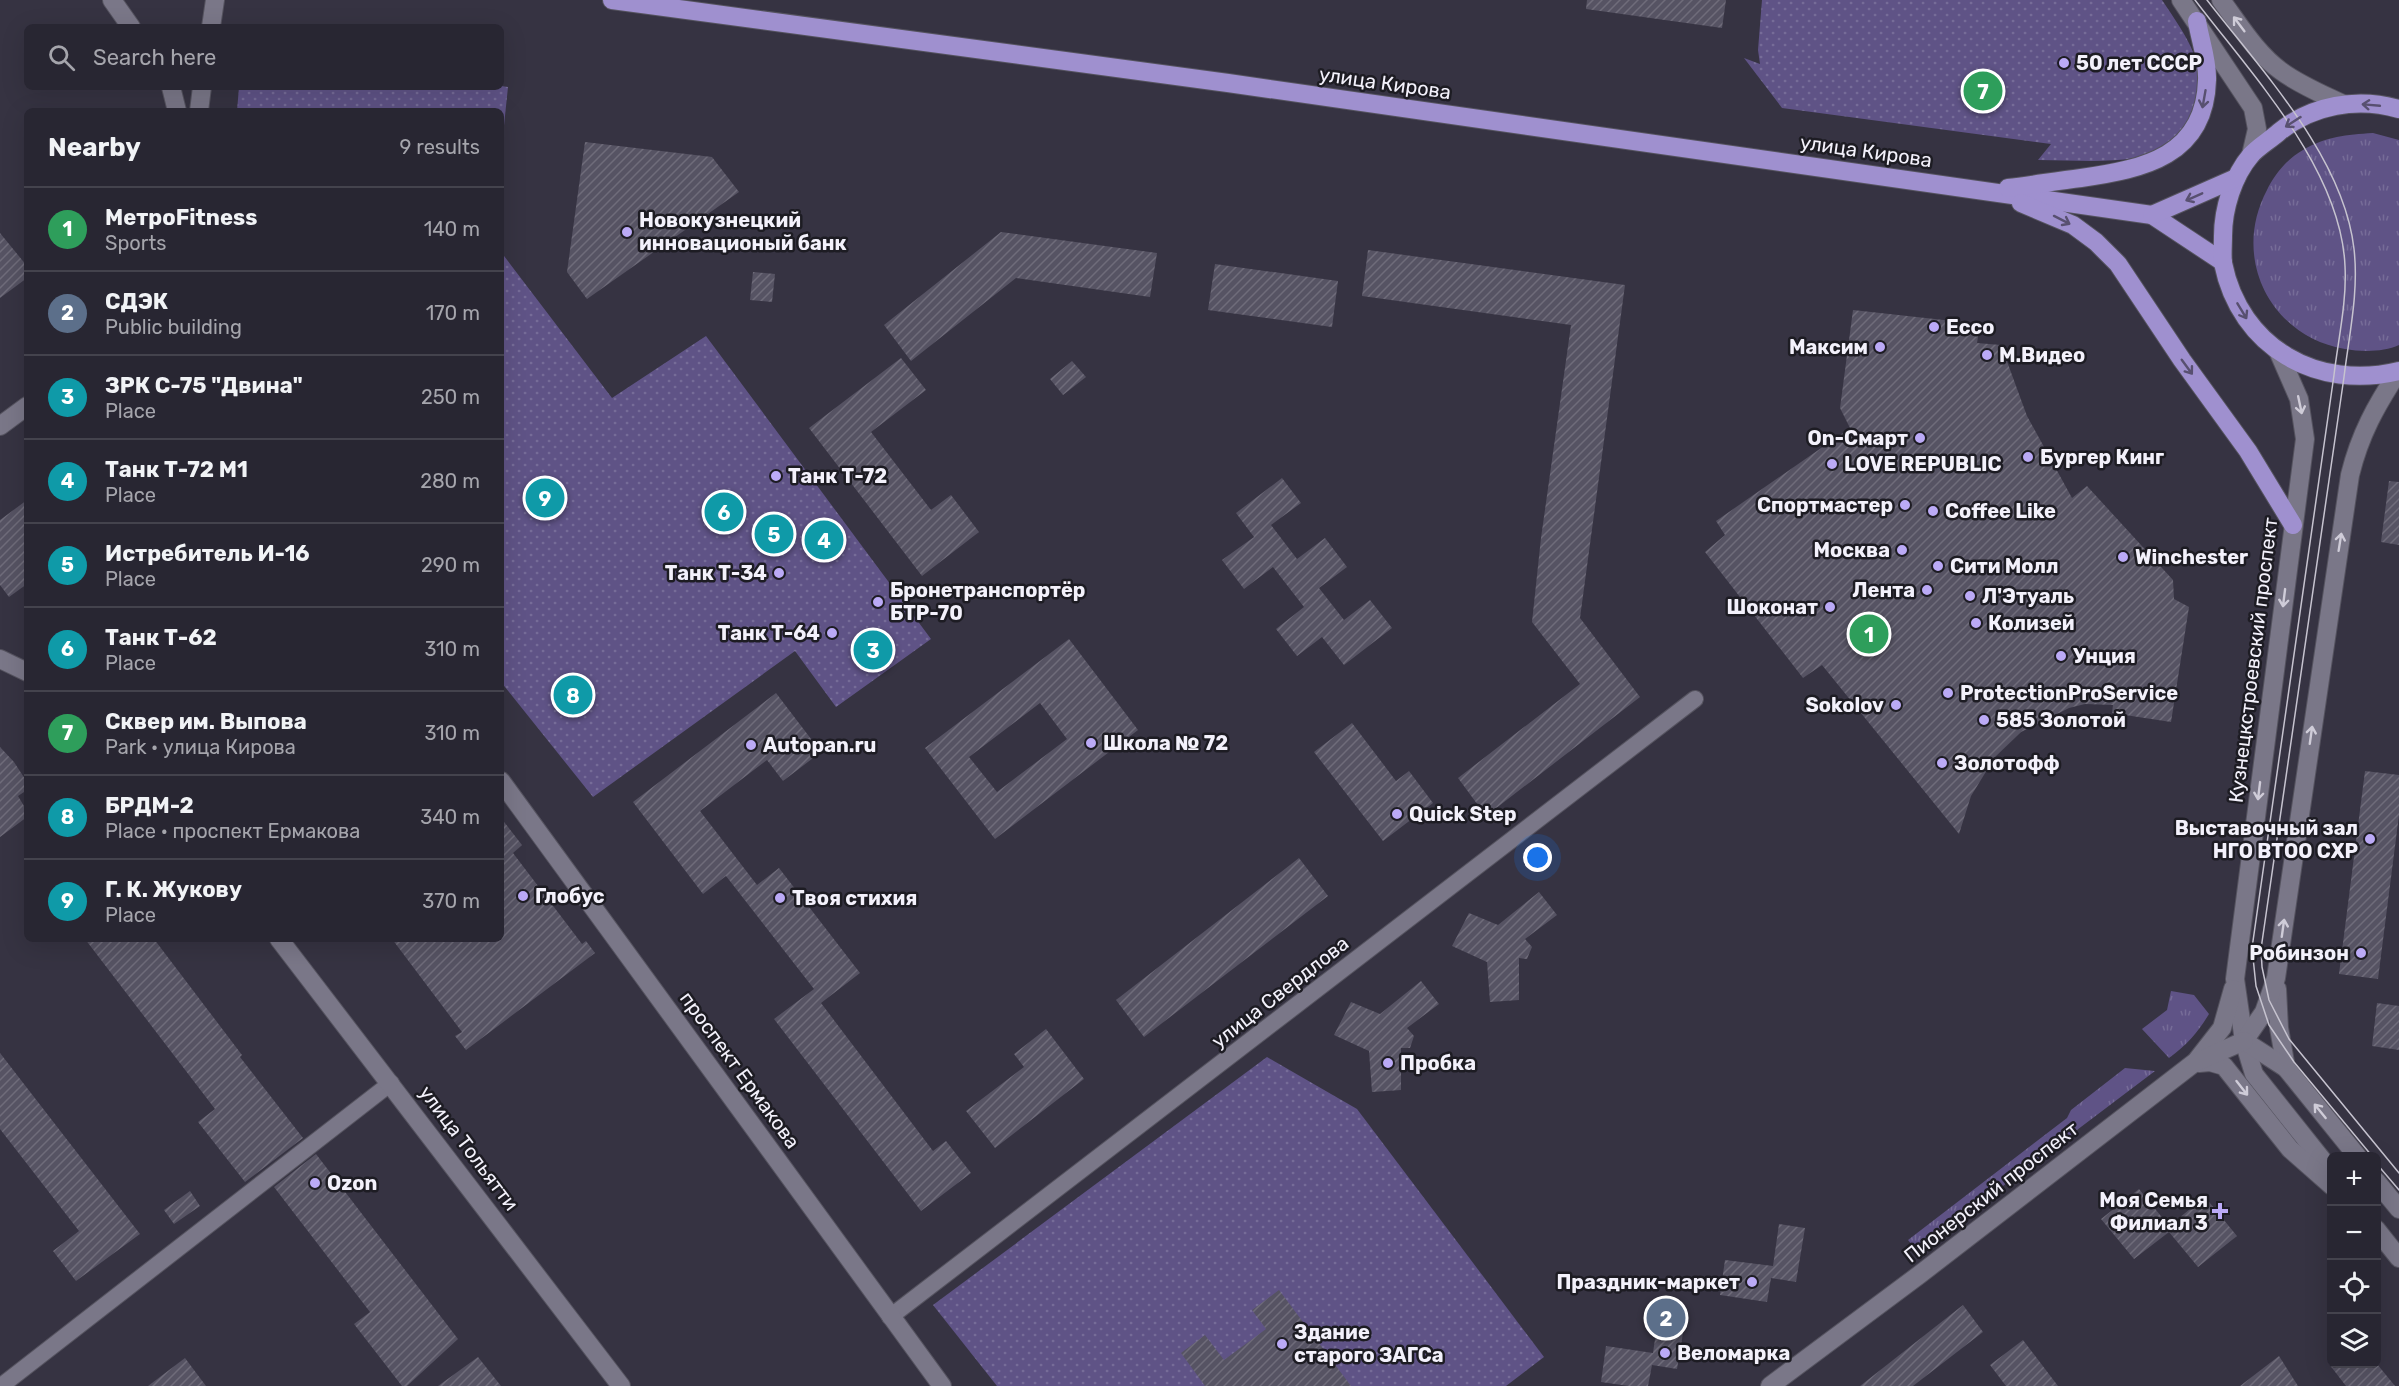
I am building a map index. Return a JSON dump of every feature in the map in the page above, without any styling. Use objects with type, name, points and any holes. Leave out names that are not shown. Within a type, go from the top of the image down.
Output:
[{"type":"main road","points":[[112,0],[129,24]]},
{"type":"main road","points":[[211,24],[215,0]]},
{"type":"main road","name":"улица Кирова","points":[[612,0],[1227,83],[2152,215],[2223,262]]},
{"type":"main road","points":[[2181,0],[2253,108],[2257,129],[2251,155]]},
{"type":"main road","points":[[2221,0],[2258,49],[2280,71],[2304,86],[2343,104]]},
{"type":"main road","points":[[1989,191],[2132,169],[2174,151],[2189,138],[2198,124],[2204,104],[2207,78],[2197,21]]},
{"type":"main road","points":[[172,90],[176,108]]},
{"type":"main road","points":[[199,108],[202,90]]},
{"type":"main road","points":[[2399,109],[2371,104],[2343,104],[2311,112],[2298,118],[2251,155],[2236,178],[2223,219],[2223,262],[2233,296],[2252,327],[2278,351],[2309,368],[2334,375],[2371,377],[2399,371]]},
{"type":"main road","points":[[2152,215],[2236,178]]},
{"type":"main road","points":[[1989,191],[2073,225],[2096,242],[2118,264],[2182,360],[2248,451],[2293,525]]},
{"type":"main road","name":"Кузнецкстроевский проспект","points":[[2194,1063],[2222,1028],[2235,980],[2305,440],[2299,399],[2278,351]]},
{"type":"main road","points":[[2354,1152],[2286,1068],[2244,1041],[2264,1012],[2276,978],[2350,475],[2357,446],[2374,409],[2399,371]]},
{"type":"main road","points":[[0,426],[24,407]]},
{"type":"main road","points":[[0,659],[24,671]]},
{"type":"main road","name":"проспект Ермакова","points":[[504,785],[942,1386]]},
{"type":"main road","name":"улица Тольятти","points":[[281,942],[621,1386]]},
{"type":"main road","points":[[2276,978],[2279,1028],[2286,1068]]},
{"type":"main road","name":"Кузнецкстроевский проспект","points":[[2235,980],[2244,1041],[2254,1074],[2327,1167]]},
{"type":"main road","name":"Пионерский проспект","points":[[1770,1386],[1949,1253],[2194,1063],[2244,1041]]},
{"type":"main road","points":[[2194,1063],[2210,1062],[2223,1066],[2290,1149],[2327,1182]]},
{"type":"main road","points":[[2381,1187],[2399,1209]]},
{"type":"main road","points":[[2381,1235],[2399,1258]]},
{"type":"street","name":"улица Свердлова","points":[[890,1317],[1695,699]]},
{"type":"street","points":[[1,1386],[390,1083]]},
{"type":"green space","points":[[1762,0],[2162,0],[2191,47],[2200,79],[2199,92],[2189,118],[2181,130],[2160,148],[2148,155],[2135,158],[2087,161],[2038,160],[2051,144],[1782,108],[1744,58],[1760,64],[1758,50]]},
{"type":"green space","points":[[504,86],[508,87],[504,125],[504,108],[237,108],[239,90],[504,90]]},
{"type":"green space","points":[[2373,133],[2399,140],[2399,345],[2380,350],[2358,351],[2319,341],[2296,328],[2278,311],[2264,290],[2256,267],[2253,242],[2257,216],[2267,190],[2287,162],[2297,153],[2329,139]]},
{"type":"green space","points":[[504,256],[612,398],[706,336],[931,639],[836,707],[795,651],[593,797],[504,686]]},
{"type":"green space","points":[[2171,991],[2194,995],[2209,1014],[2192,1038],[2169,1058],[2142,1029],[2167,1010]]},
{"type":"green space","points":[[1267,1057],[1357,1109],[1544,1357],[1506,1386],[997,1386],[933,1305]]},
{"type":"green space","points":[[2125,1068],[2155,1071],[1921,1248],[1913,1246],[1908,1240],[2067,1118],[2071,1110]]},
{"type":"building","points":[[1587,0],[1726,0],[1722,28],[1586,9]]},
{"type":"building","name":"Новокузнецкий инновационый банк","points":[[585,142],[712,157],[739,192],[587,299],[567,272]]},
{"type":"building","points":[[1001,232],[1157,253],[1150,297],[1016,278],[911,361],[884,325]]},
{"type":"building","points":[[0,233],[24,262],[24,280],[0,298]]},
{"type":"building","points":[[1368,250],[1625,285],[1580,618],[1640,697],[1486,816],[1458,778],[1580,684],[1532,622],[1541,538],[1571,325],[1362,296]]},
{"type":"building","points":[[1215,264],[1338,281],[1332,327],[1208,310]]},
{"type":"building","points":[[753,272],[775,274],[772,302],[750,300]]},
{"type":"building","name":"Сити Молл","points":[[1853,310],[1980,324],[1977,343],[2001,345],[2027,416],[2072,498],[2087,486],[2173,580],[2174,599],[2189,607],[2171,722],[2112,713],[2113,705],[2085,704],[2069,708],[2021,732],[1995,757],[1971,796],[1959,834],[1822,665],[1803,678],[1705,552],[1725,535],[1716,521],[1850,428],[1840,408]]},
{"type":"building","points":[[901,358],[926,390],[871,432],[931,510],[951,495],[979,532],[922,576],[809,428]]},
{"type":"building","points":[[1072,361],[1086,377],[1063,395],[1050,379]]},
{"type":"building","points":[[1282,478],[1301,503],[1271,525],[1297,559],[1325,538],[1347,567],[1319,588],[1344,620],[1370,600],[1392,628],[1344,665],[1322,637],[1297,656],[1276,629],[1304,607],[1273,567],[1244,589],[1222,560],[1254,537],[1236,513]]},
{"type":"building","points":[[2389,481],[2399,482],[2399,545],[2381,542]]},
{"type":"building","points":[[24,502],[24,586],[9,597],[0,585],[0,520]]},
{"type":"building","name":"Школа № 72","points":[[1069,639],[1138,730],[995,839],[925,748]],"holes":[[[1040,703],[1067,739],[997,792],[969,757]]]},
{"type":"building","points":[[776,693],[821,752],[783,781],[767,760],[700,811],[757,885],[779,868],[860,973],[821,1003],[933,1151],[946,1141],[971,1173],[921,1211],[774,1019],[814,989],[726,876],[703,894],[633,802]]},
{"type":"building","points":[[1352,723],[1396,781],[1409,771],[1433,803],[1383,841],[1314,752]]},
{"type":"building","points":[[0,747],[24,777],[24,792],[18,796],[24,806],[24,819],[0,837]]},
{"type":"building","points":[[2365,771],[2399,775],[2399,815],[2378,979],[2339,974]]},
{"type":"building","name":"Глобус","points":[[504,822],[522,845],[513,853],[582,944],[586,941],[595,953],[466,1050],[455,1036],[462,1032],[394,942],[504,942]]},
{"type":"building","points":[[1299,858],[1328,896],[1144,1037],[1116,1000]]},
{"type":"building","points":[[1539,892],[1557,915],[1525,939],[1532,947],[1527,959],[1519,958],[1519,1000],[1490,1002],[1487,962],[1452,946],[1469,913],[1498,925]]},
{"type":"building","points":[[87,942],[156,942],[242,1055],[240,1057],[303,1138],[245,1182],[198,1122],[215,1109]]},
{"type":"building","points":[[1421,981],[1439,1004],[1407,1028],[1414,1036],[1410,1048],[1401,1048],[1401,1090],[1372,1092],[1369,1051],[1334,1035],[1351,1002],[1380,1014]]},
{"type":"building","points":[[2377,1003],[2399,1006],[2399,1050],[2372,1046]]},
{"type":"building","points":[[1046,1029],[1084,1079],[995,1148],[966,1111],[1024,1067],[1014,1054]]},
{"type":"building","points":[[0,1053],[140,1234],[76,1281],[53,1251],[79,1231],[0,1129]]},
{"type":"building","points":[[316,1154],[458,1339],[407,1386],[402,1386],[354,1324],[370,1312],[274,1187]]},
{"type":"building","points":[[2139,1189],[2169,1226],[2205,1197],[2237,1236],[2198,1267],[2169,1232],[2134,1259],[2101,1219]]},
{"type":"building","points":[[190,1191],[200,1206],[174,1224],[164,1210]]},
{"type":"building","points":[[1779,1224],[1805,1228],[1796,1282],[1771,1278],[1767,1302],[1720,1295],[1725,1260],[1773,1266]]},
{"type":"building","name":"Здание старого ЗАГСа","points":[[1279,1290],[1351,1386],[1205,1386],[1181,1353],[1205,1335],[1224,1360],[1266,1329],[1252,1310]]},
{"type":"building","points":[[1963,1305],[1983,1332],[1913,1386],[1860,1386]]},
{"type":"building","points":[[1659,1311],[1686,1315],[1677,1369],[1652,1365],[1648,1386],[1601,1382],[1606,1346],[1653,1353]]},
{"type":"building","points":[[2023,1340],[2058,1386],[2006,1386],[1990,1365]]},
{"type":"building","points":[[2279,1356],[2298,1386],[2240,1386]]},
{"type":"building","points":[[478,1357],[501,1386],[438,1386]]},
{"type":"building","points":[[185,1358],[206,1386],[148,1386]]},
{"type":"building","points":[[2332,1368],[2380,1368],[2395,1386],[2346,1386]]},
{"type":"tram line","points":[[2195,0],[2290,125],[2311,159],[2328,194],[2340,230],[2345,266],[2343,307],[2252,948],[2256,986],[2269,1025],[2294,1062],[2369,1152]]},
{"type":"tram line","points":[[2207,0],[2275,86],[2318,149],[2335,182],[2347,215],[2354,249],[2355,281],[2351,329],[2261,949],[2262,967],[2269,1000],[2289,1039],[2399,1173]]},
{"type":"tram line","points":[[2381,1169],[2399,1190]]},
{"type":"place","name":"50 лет СССР","points":[[2064,63]]},
{"type":"place","name":"Сквер им. Выпова","points":[[1983,91]]},
{"type":"place","name":"Новокузнецкий инновационый банк","points":[[627,232]]},
{"type":"place","name":"Ecco","points":[[1934,327]]},
{"type":"place","name":"Максим","points":[[1880,347]]},
{"type":"place","name":"М.Видео","points":[[1987,355]]},
{"type":"place","name":"On-Смарт","points":[[1920,438]]},
{"type":"place","name":"Бургер Кинг","points":[[2028,457]]},
{"type":"place","name":"LOVE REPUBLIC","points":[[1832,464]]},
{"type":"place","name":"Танк Т-72","points":[[776,476]]},
{"type":"place","name":"Г. К. Жукову","points":[[545,498]]},
{"type":"place","name":"Спортмастер","points":[[1905,505]]},
{"type":"place","name":"Coffee Like","points":[[1933,511]]},
{"type":"place","name":"Танк Т-62","points":[[724,512]]},
{"type":"place","name":"Истребитель И-16","points":[[774,534]]},
{"type":"place","name":"Танк Т-72 М1","points":[[824,540]]},
{"type":"place","name":"Москва","points":[[1902,550]]},
{"type":"place","name":"Winchester","points":[[2123,557]]},
{"type":"place","name":"Сити Молл","points":[[1938,566]]},
{"type":"place","name":"Танк Т-34","points":[[779,573]]},
{"type":"place","name":"Лента","points":[[1927,590]]},
{"type":"place","name":"Л'Этуаль","points":[[1970,596]]},
{"type":"place","name":"Бронетранспортёр БТР-70","points":[[878,602]]},
{"type":"place","name":"Шоконат","points":[[1830,607]]},
{"type":"place","name":"Колизей","points":[[1976,623]]},
{"type":"place","name":"Танк Т-64","points":[[832,633]]},
{"type":"place","name":"МетроFitness","points":[[1869,634]]},
{"type":"place","name":"ЗРК С-75 \"Двина\"","points":[[873,650]]},
{"type":"place","name":"Унция","points":[[2061,656]]},
{"type":"place","name":"ProtectionProService","points":[[1948,693]]},
{"type":"place","name":"БРДМ-2","points":[[573,695]]},
{"type":"place","name":"Sokolov","points":[[1896,705]]},
{"type":"place","name":"585 Золотой","points":[[1984,720]]},
{"type":"place","name":"Школа № 72","points":[[1091,743]]},
{"type":"place","name":"Autopan.ru","points":[[751,745]]},
{"type":"place","name":"Золотофф","points":[[1942,763]]},
{"type":"place","name":"Quick Step","points":[[1397,814]]},
{"type":"place","name":"Выставочный зал НГО ВТОО СХР","points":[[2370,839]]},
{"type":"place","name":"Глобус","points":[[523,896]]},
{"type":"place","name":"Твоя стихия","points":[[780,898]]},
{"type":"place","name":"Робинзон","points":[[2361,953]]},
{"type":"place","name":"Пробка","points":[[1388,1063]]},
{"type":"place","name":"Ozon","points":[[315,1183]]},
{"type":"place","name":"Моя Семья Филиал 3","points":[[2220,1211]]},
{"type":"place","name":"Праздник-маркет","points":[[1752,1282]]},
{"type":"place","name":"СДЭК","points":[[1666,1318]]},
{"type":"place","name":"Здание старого ЗАГСа","points":[[1282,1344]]},
{"type":"place","name":"Веломарка","points":[[1665,1353]]}]
